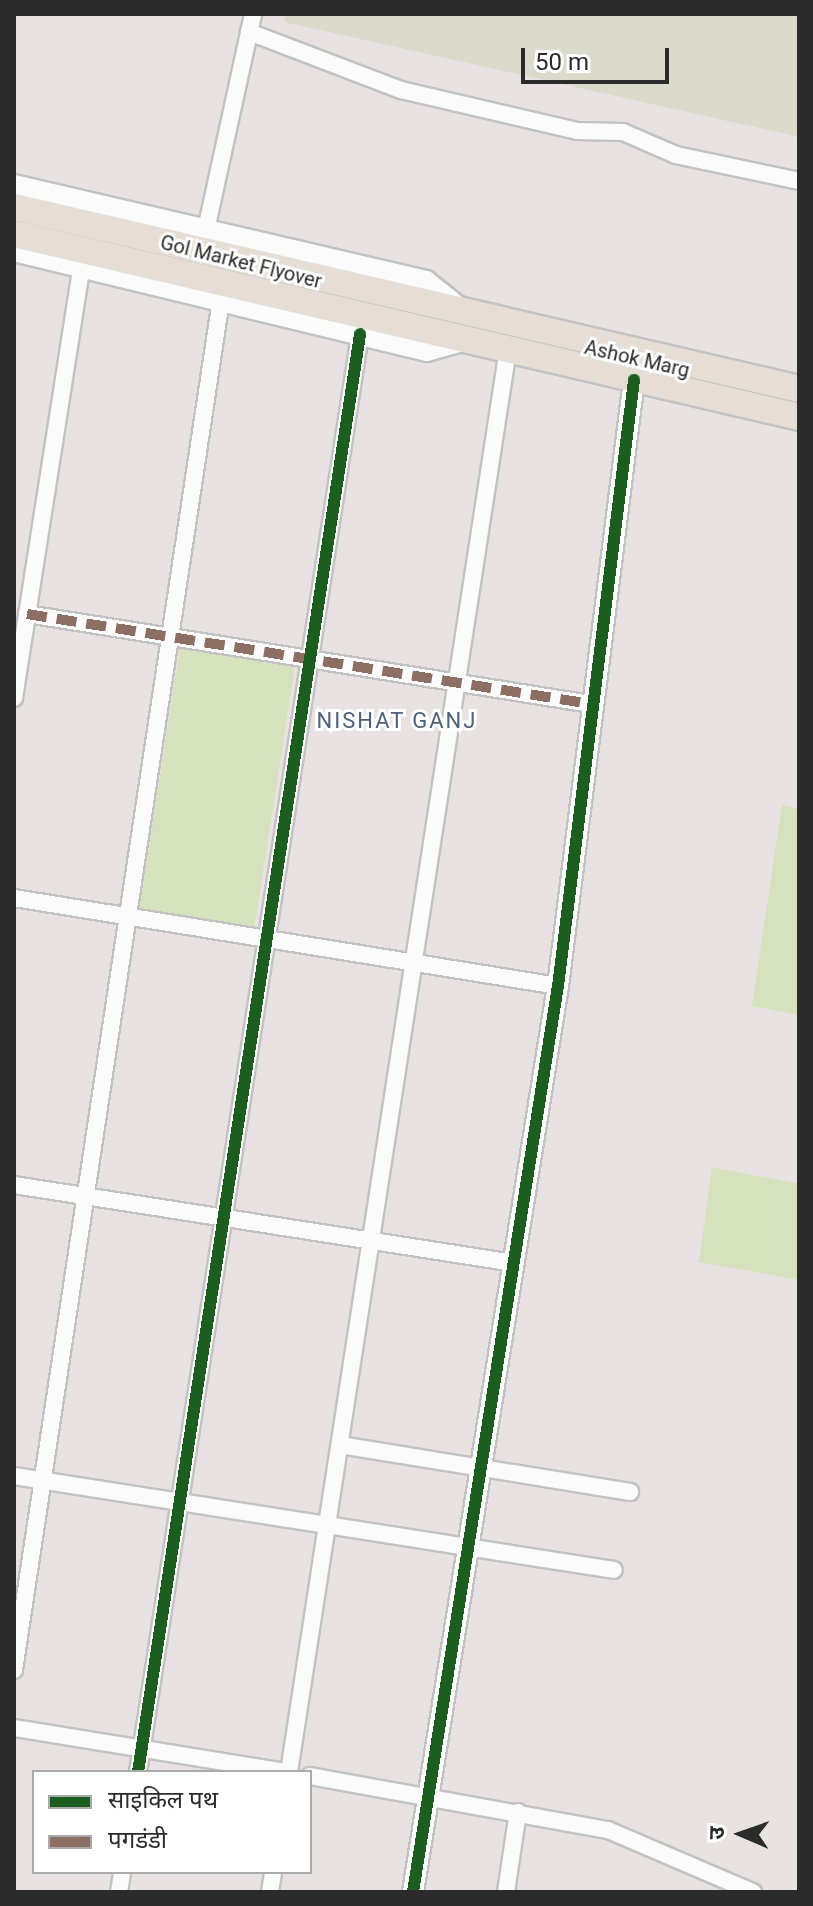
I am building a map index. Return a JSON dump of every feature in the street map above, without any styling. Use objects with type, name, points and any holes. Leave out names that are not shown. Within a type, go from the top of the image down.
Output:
[{"type":"main road","name":"Gol Market Flyover","points":[[14,207],[398,313]]},
{"type":"main road","name":"Gol Market Flyover","points":[[14,234],[467,327]]},
{"type":"main road","name":"Ashok Marg","points":[[467,327],[508,349],[799,417]]},
{"type":"main road","name":"Ashok Marg","points":[[467,327],[799,389]]},
{"type":"street","points":[[206,230],[253,14]]},
{"type":"street","points":[[249,32],[401,90],[577,131],[623,132],[676,155],[799,181]]},
{"type":"street","name":"Ashok Marg","points":[[14,185],[426,281],[467,327],[427,351],[14,251]]},
{"type":"street","points":[[14,698],[81,268]]},
{"type":"street","points":[[14,1670],[221,300]]},
{"type":"street","points":[[138,1770],[360,334]]},
{"type":"street","points":[[287,1770],[508,349]]},
{"type":"street","points":[[413,1892],[558,986],[591,704],[609,602],[634,380]]},
{"type":"street","points":[[27,614],[591,704]]},
{"type":"street","points":[[14,898],[558,986]]},
{"type":"street","points":[[14,1185],[514,1263]]},
{"type":"street","points":[[340,1445],[630,1492]]},
{"type":"street","points":[[14,1476],[469,1544],[614,1570]]},
{"type":"street","points":[[14,1728],[275,1770]]},
{"type":"street","points":[[312,1776],[429,1795],[608,1830],[753,1892]]},
{"type":"street","points":[[506,1892],[518,1812]]},
{"type":"green space","points":[[286,14],[799,14],[799,137],[284,22]]},
{"type":"green space","points":[[180,648],[295,666],[254,930],[139,912]]},
{"type":"green space","points":[[782,805],[799,809],[799,1015],[752,1006]]},
{"type":"green space","points":[[712,1167],[799,1184],[799,1280],[699,1262]]},
{"type":"marked path","points":[[27,614],[591,704]]},
{"type":"cycle path","points":[[138,1770],[360,334]]},
{"type":"cycle path","points":[[413,1892],[558,986],[634,380]]},
{"type":"district","name":"NISHAT GANJ","points":[[397,721]]}]
